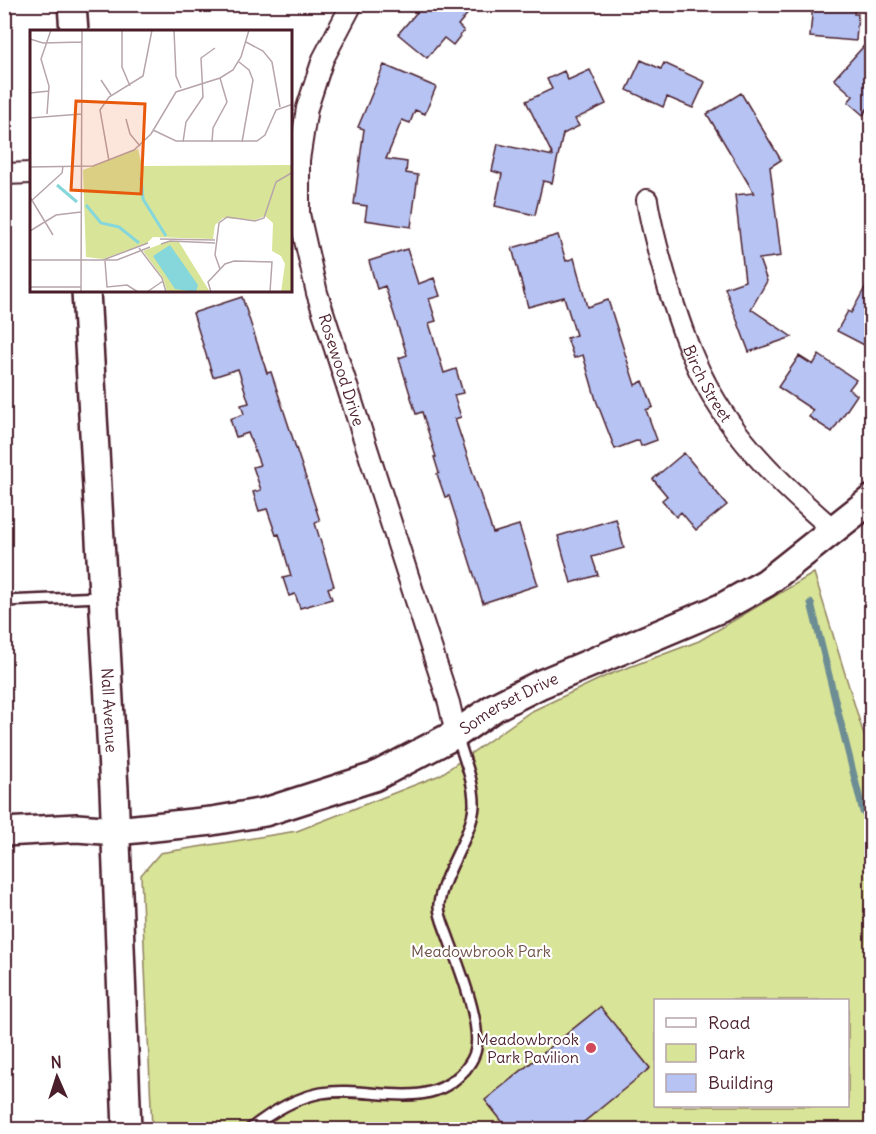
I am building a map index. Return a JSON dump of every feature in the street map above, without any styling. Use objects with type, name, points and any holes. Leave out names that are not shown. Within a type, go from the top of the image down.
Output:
[{"type":"street","points":[[72,4],[74,30]]},
{"type":"street","name":"Rosewood Drive","points":[[352,4],[322,58],[307,108],[298,160],[299,214],[317,293],[445,692],[456,734]]},
{"type":"street","points":[[4,174],[30,173]]},
{"type":"street","name":"Birch Street","points":[[647,200],[652,234],[686,342],[706,384],[761,459],[796,498],[834,530]]},
{"type":"street","name":"Nall Avenue","points":[[86,292],[101,597],[116,831],[127,1130]]},
{"type":"street","name":"Somerset Drive","points":[[4,832],[77,828],[116,831],[212,821],[265,812],[374,777],[456,734],[495,707],[541,684],[721,608],[766,583],[872,499]]},
{"type":"lane","points":[[4,601],[101,597]]},
{"type":"lane","points":[[249,1130],[290,1103],[320,1094],[345,1090],[411,1096],[431,1094],[455,1080],[466,1070],[476,1048],[472,1007],[439,905],[460,844],[472,820],[474,805],[456,734]]},
{"type":"green space","name":"Meadowbrook Park","points":[[814,573],[871,758],[871,1129],[152,1129],[141,875],[160,853],[297,831],[440,775],[530,712],[608,675],[699,641]]},
{"type":"building","points":[[424,4],[476,4],[458,25],[464,31],[453,45],[444,38],[427,58],[398,34]]},
{"type":"building","points":[[813,4],[855,4],[854,14],[858,14],[856,41],[810,37]]},
{"type":"building","points":[[872,37],[872,113],[867,109],[863,115],[848,102],[853,96],[834,79]]},
{"type":"building","points":[[641,60],[661,69],[664,63],[705,82],[693,108],[667,97],[663,107],[627,90]]},
{"type":"building","points":[[384,65],[436,87],[425,114],[415,110],[410,123],[402,120],[386,159],[407,162],[406,173],[418,175],[411,227],[365,220],[367,206],[354,204],[364,129],[358,127]]},
{"type":"building","points":[[590,70],[606,104],[575,119],[579,126],[563,134],[552,183],[543,181],[535,215],[495,206],[502,174],[492,171],[498,144],[553,156],[526,101],[552,89],[547,79],[564,71],[568,80]]},
{"type":"building","points":[[741,93],[781,160],[770,167],[781,256],[759,259],[767,281],[751,309],[792,337],[749,352],[725,288],[745,281],[735,195],[754,193],[707,114]]},
{"type":"building","points":[[558,235],[566,261],[574,258],[587,307],[608,300],[635,385],[643,381],[653,407],[646,410],[657,440],[641,446],[639,440],[615,449],[596,400],[583,355],[574,358],[567,338],[576,335],[564,297],[528,307],[512,248]]},
{"type":"building","points":[[407,249],[418,284],[434,278],[440,296],[429,299],[436,321],[429,323],[444,373],[456,369],[463,393],[454,395],[461,417],[455,419],[493,533],[519,525],[538,585],[483,603],[449,496],[445,497],[437,474],[439,473],[434,457],[436,457],[422,412],[416,414],[399,358],[407,355],[385,286],[377,289],[369,261]]},
{"type":"building","points":[[872,275],[872,349],[837,331],[848,311],[851,313]]},
{"type":"building","points":[[242,297],[267,373],[271,372],[320,521],[315,523],[334,586],[328,588],[332,599],[300,608],[295,594],[289,596],[283,578],[291,576],[279,534],[276,535],[267,509],[259,511],[253,492],[261,490],[253,467],[260,465],[248,433],[236,437],[230,419],[244,414],[241,405],[249,403],[238,369],[213,377],[193,313]]},
{"type":"building","points":[[819,355],[856,380],[849,389],[857,395],[832,432],[809,417],[813,410],[778,387],[799,356],[813,365]]},
{"type":"building","points":[[684,453],[727,505],[696,530],[681,512],[676,517],[662,500],[667,496],[653,479]]},
{"type":"building","points":[[616,519],[624,548],[592,557],[598,575],[571,583],[558,536]]},
{"type":"building","name":"Meadowbrook Park Pavilion","points":[[600,1007],[650,1068],[574,1130],[509,1130],[485,1100]]},
{"type":"waterway","points":[[811,603],[863,812]]},
{"type":"waterway","points":[[869,924],[872,963]]},
{"type":"place","name":"Meadowbrook Park Pavilion","points":[[591,1048]]}]
